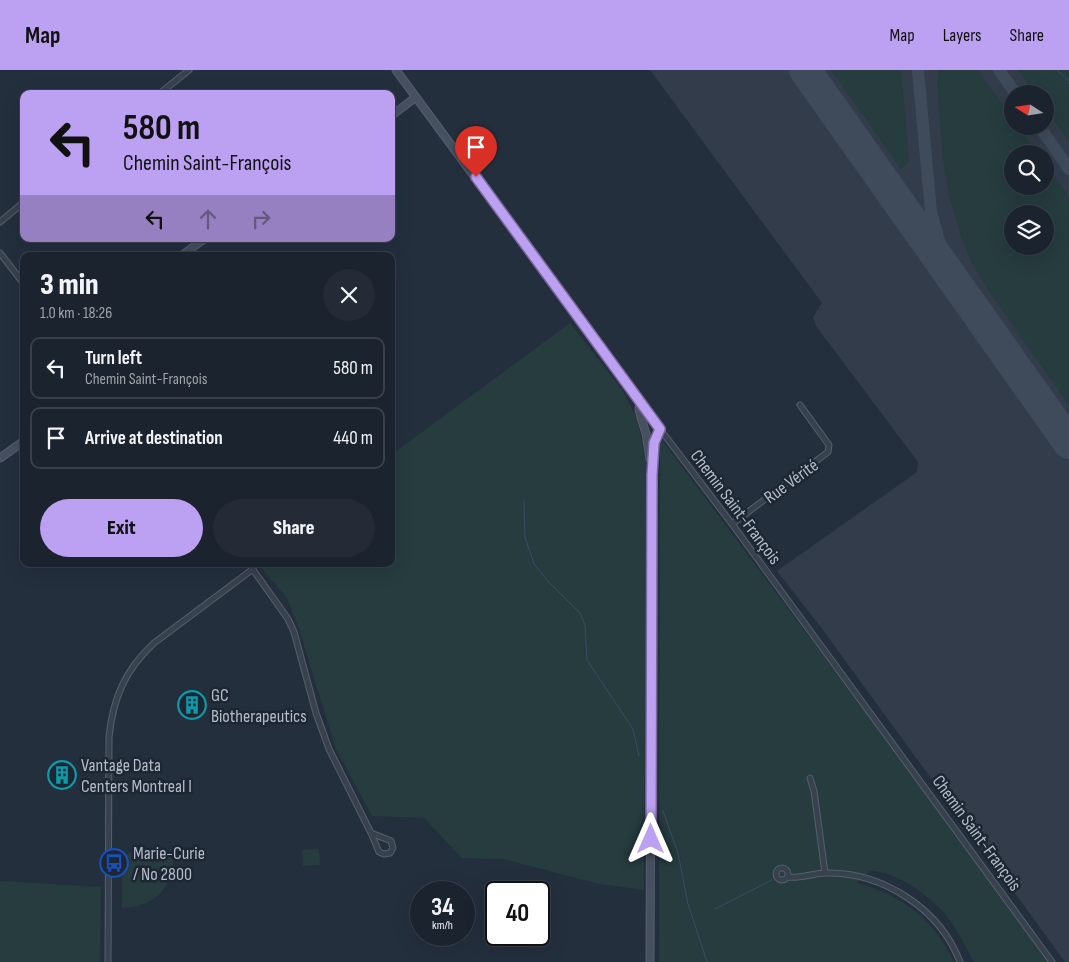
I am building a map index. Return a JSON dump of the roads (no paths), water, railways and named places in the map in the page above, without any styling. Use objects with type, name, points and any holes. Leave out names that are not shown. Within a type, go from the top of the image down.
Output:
[{"type":"street","points":[[164,90],[189,70]]},
{"type":"street","name":"Chemin Saint-François","points":[[396,70],[732,524],[1052,962]]},
{"type":"street","points":[[395,113],[416,97]]},
{"type":"street","points":[[0,222],[20,205]]},
{"type":"street","points":[[186,252],[200,242]]},
{"type":"street","points":[[0,253],[20,279]]},
{"type":"street","points":[[640,400],[639,410],[646,434],[652,475]]},
{"type":"street","name":"Rue Vérité","points":[[732,524],[828,452],[829,445],[800,405]]},
{"type":"street","points":[[650,962],[652,475],[654,443],[660,429]]},
{"type":"street","points":[[0,458],[20,444]]},
{"type":"street","points":[[108,962],[109,737],[114,705],[120,686],[139,657],[154,643],[252,569],[282,608],[291,626],[316,713],[329,749],[379,852],[384,854],[392,851],[391,841],[371,833]]},
{"type":"street","points":[[810,778],[814,791],[825,873]]},
{"type":"street","points":[[788,877],[795,878],[825,873],[858,876],[873,880],[898,891],[935,921],[950,942],[960,962]]},
{"type":"waterway","points":[[1057,70],[1069,81]]},
{"type":"waterway","points":[[524,500],[525,537],[534,564],[580,613],[585,625],[587,660],[633,729],[639,756]]},
{"type":"waterway","points":[[663,811],[678,853],[688,904],[707,962]]},
{"type":"waterway","points":[[715,909],[772,880]]},
{"type":"place","name":"GC Biotherapeutics","points":[[192,705]]},
{"type":"place","name":"Vantage Data Centers Montreal I","points":[[62,775]]},
{"type":"place","name":"Marie-Curie / No 2800","points":[[114,863]]}]
